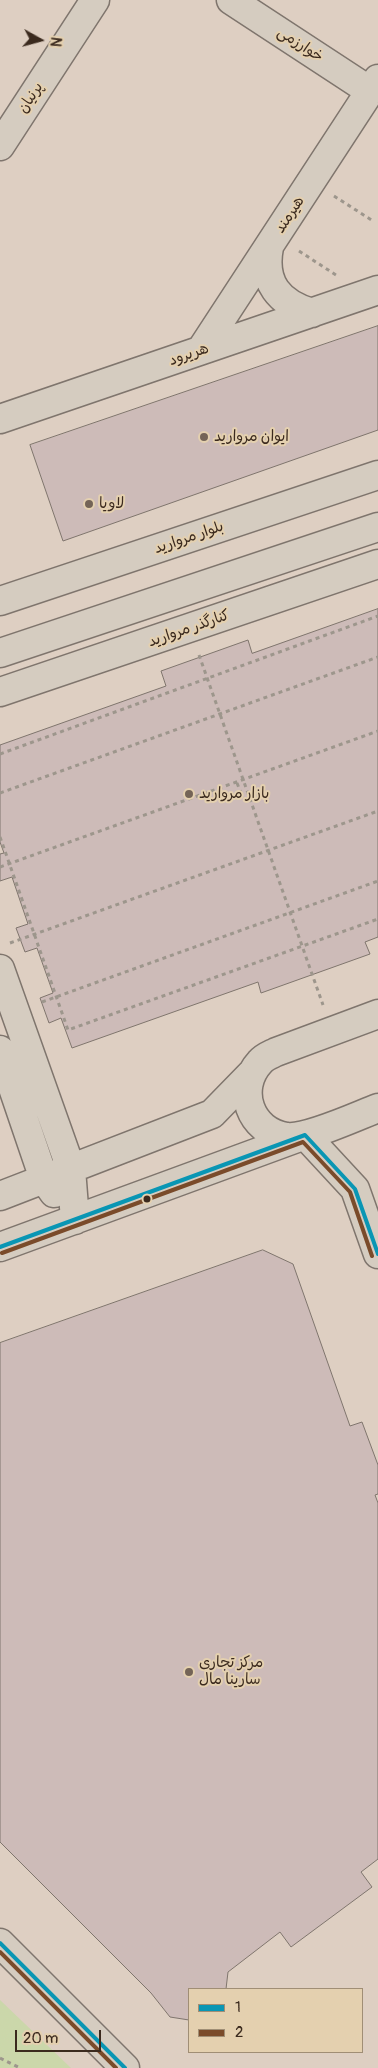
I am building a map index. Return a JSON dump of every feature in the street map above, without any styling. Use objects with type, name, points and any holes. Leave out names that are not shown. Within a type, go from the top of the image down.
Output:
[{"type":"street","name":"پرنیان","points":[[0,146],[95,0]]},
{"type":"street","name":"خوارزمی","points":[[231,0],[374,85]]},
{"type":"street","name":"هیرمند","points":[[201,350],[374,85]]},
{"type":"street","points":[[269,247],[266,259],[268,276],[276,292],[297,308],[312,313]]},
{"type":"street","name":"هریرود","points":[[0,419],[378,290]]},
{"type":"street","name":"بلوار مروارید","points":[[0,601],[378,475]]},
{"type":"street","points":[[0,653],[378,527]]},
{"type":"street","name":"کنارگذر مروارید","points":[[0,692],[378,564]]},
{"type":"street","points":[[3,957],[15,1012],[71,1169],[76,1220]]},
{"type":"street","points":[[0,1196],[212,1114],[251,1074],[261,1060],[276,1052],[378,1014]]},
{"type":"street","points":[[0,1050],[44,1179],[76,1220]]},
{"type":"street","points":[[251,1074],[246,1091],[249,1108],[258,1123],[272,1133],[288,1137],[305,1135]]},
{"type":"street","points":[[0,1248],[378,1108]]},
{"type":"street","points":[[305,1135],[355,1188],[378,1254]]},
{"type":"street","points":[[0,1943],[125,2068]]},
{"type":"path","points":[[333,195],[373,221]]},
{"type":"path","points":[[297,250],[339,276]]},
{"type":"path","points":[[0,754],[378,616]]},
{"type":"path","points":[[190,629],[332,1031]]},
{"type":"path","points":[[0,793],[378,657]]},
{"type":"path","points":[[0,866],[378,731]]},
{"type":"path","points":[[237,783],[241,793]]},
{"type":"path","points":[[3,957],[34,934],[378,811]]},
{"type":"path","points":[[0,837],[68,1030],[378,919]]},
{"type":"path","points":[[15,1012],[378,881]]},
{"type":"path","points":[[0,2058],[20,2068]]},
{"type":"green space","points":[[0,2000],[71,2068],[0,2068]]},
{"type":"building","name":"ایوان مروارید","points":[[378,326],[378,430],[63,541],[30,445]]},
{"type":"building","name":"بازار مروارید","points":[[378,609],[378,937],[365,942],[370,954],[261,993],[258,982],[72,1048],[61,1018],[49,1023],[40,998],[53,993],[37,948],[25,952],[16,928],[28,924],[12,877],[0,881],[0,854],[4,853],[0,842],[0,745],[166,686],[161,671],[248,640],[252,653]]},
{"type":"building","name":"مرکز تجاری سارینا مال","points":[[263,1250],[293,1264],[350,1426],[362,1422],[378,1465],[378,1494],[375,1495],[378,1503],[378,1859],[361,1872],[372,1887],[291,1947],[280,1932],[228,1972],[226,1988],[188,1988],[188,2020],[170,2017],[151,1993],[0,1842],[0,1343]]},
{"type":"transit line","name":"1","points":[[0,1247],[305,1135],[355,1189],[378,1254]]},
{"type":"transit line","name":"2","points":[[2,1253],[303,1142],[350,1192],[372,1256]]},
{"type":"transit line","name":"1","points":[[0,1943],[125,2068]]},
{"type":"transit line","name":"2","points":[[0,1952],[116,2068]]},
{"type":"place","name":"ایوان مروارید","points":[[204,437]]},
{"type":"place","name":"لاویا","points":[[89,504]]},
{"type":"place","name":"بازار مروارید","points":[[189,794]]},
{"type":"place","name":"مرکز تجاری سارینا مال","points":[[189,1672]]}]
